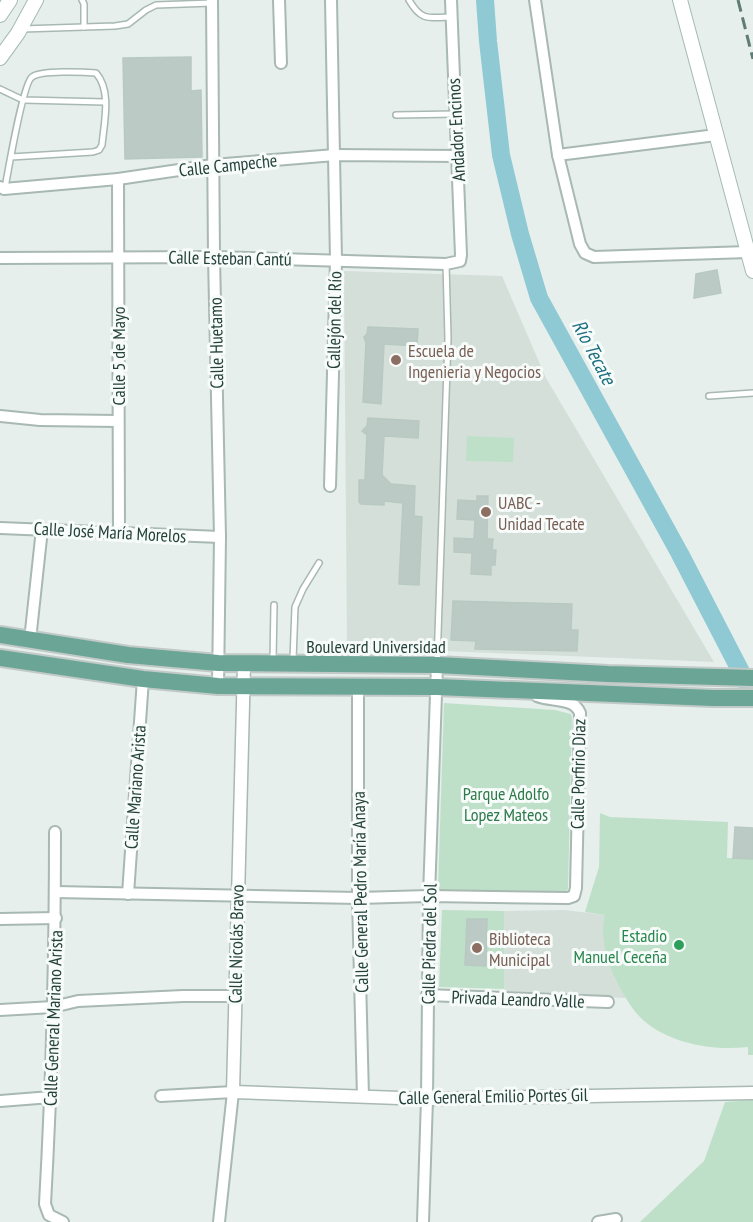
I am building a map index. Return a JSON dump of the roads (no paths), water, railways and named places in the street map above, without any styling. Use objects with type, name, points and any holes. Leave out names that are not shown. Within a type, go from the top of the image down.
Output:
[{"type":"main road","points":[[0,15],[10,0]]},
{"type":"main road","points":[[0,58],[36,0]]},
{"type":"main road","points":[[680,0],[753,271]]},
{"type":"main road","name":"Boulevard Universidad","points":[[0,634],[128,655],[244,665],[437,665],[753,678]]},
{"type":"main road","points":[[0,658],[143,680],[218,686],[437,687],[753,698]]},
{"type":"street","points":[[279,0],[281,63]]},
{"type":"street","name":"Callejón del Río","points":[[330,486],[336,260],[331,0]]},
{"type":"street","name":"Andador Encinos","points":[[451,0],[460,261]]},
{"type":"street","points":[[535,0],[558,155],[580,244],[585,254],[594,257],[748,252]]},
{"type":"street","name":"Calle Huetamo","points":[[212,2],[214,257],[220,537],[218,686]]},
{"type":"street","points":[[558,155],[716,135]]},
{"type":"street","name":"Calle Campeche","points":[[1,190],[118,179],[213,165],[335,155],[458,156]]},
{"type":"street","name":"Calle 5 de Mayo","points":[[118,179],[119,533]]},
{"type":"street","name":"Calle Esteban Cantú","points":[[0,258],[214,257],[446,264],[460,261]]},
{"type":"street","points":[[0,416],[40,420],[118,421]]},
{"type":"street","name":"Calle José María Morelos","points":[[0,528],[220,537]]},
{"type":"street","points":[[30,640],[42,529]]},
{"type":"street","name":"Calle Nicolás Bravo","points":[[219,1222],[233,1092],[244,665]]},
{"type":"street","name":"Calle Piedra del Sol","points":[[423,1222],[429,896],[437,665]]},
{"type":"street","name":"Calle Mariano Arista","points":[[128,894],[143,680]]},
{"type":"street","name":"Calle General Pedro María Anaya","points":[[358,688],[358,898],[363,1097]]},
{"type":"street","name":"Calle Porfirio Díaz","points":[[429,896],[568,898],[574,896],[580,713],[576,704],[544,699],[527,690]]},
{"type":"street","name":"Calle General Mariano Arista","points":[[55,832],[56,918],[51,1097],[45,1204],[49,1215],[63,1222]]},
{"type":"street","points":[[55,892],[358,898],[429,896]]},
{"type":"street","points":[[0,919],[56,918]]},
{"type":"street","name":"Privada Leandro Valle","points":[[427,995],[608,1002]]},
{"type":"street","points":[[0,1010],[53,1007],[78,1001],[235,996]]},
{"type":"street","points":[[161,1096],[233,1092]]},
{"type":"street","name":"Calle General Emilio Portes Gil","points":[[233,1092],[427,1099],[753,1093]]},
{"type":"street","points":[[0,1101],[51,1097]]},
{"type":"street","points":[[597,1222],[615,1219]]},
{"type":"lane","points":[[82,0],[84,27]]},
{"type":"lane","points":[[409,0],[416,12],[422,16],[451,17]]},
{"type":"lane","points":[[20,29],[115,26],[128,24],[156,5],[212,2]]},
{"type":"lane","points":[[1,190],[11,157],[23,100],[28,82],[32,77],[37,74],[81,71],[96,73],[101,78],[105,102],[102,145],[99,150],[11,157]]},
{"type":"lane","points":[[0,89],[23,100],[105,102]]},
{"type":"lane","points":[[396,115],[456,114]]},
{"type":"lane","points":[[437,665],[447,349],[446,264]]},
{"type":"lane","points":[[709,396],[753,393]]},
{"type":"lane","points":[[292,665],[295,607],[319,562]]},
{"type":"lane","points":[[273,665],[274,605]]},
{"type":"waterway","name":"Río Tecate","points":[[485,0],[501,155],[520,234],[539,298],[680,554],[753,695]]},
{"type":"railway","points":[[738,0],[753,59]]},
{"type":"place","name":"Escuela de Ingenieria y Negocios","points":[[396,360]]},
{"type":"place","name":"UABC - Unidad Tecate","points":[[486,512]]},
{"type":"place","name":"Estadio Manuel Ceceña","points":[[679,945]]},
{"type":"place","name":"Biblioteca Municipal","points":[[477,948]]},
{"type":"park label","name":"Parque Adolfo Lopez Mateos","points":[[506,803]]}]
